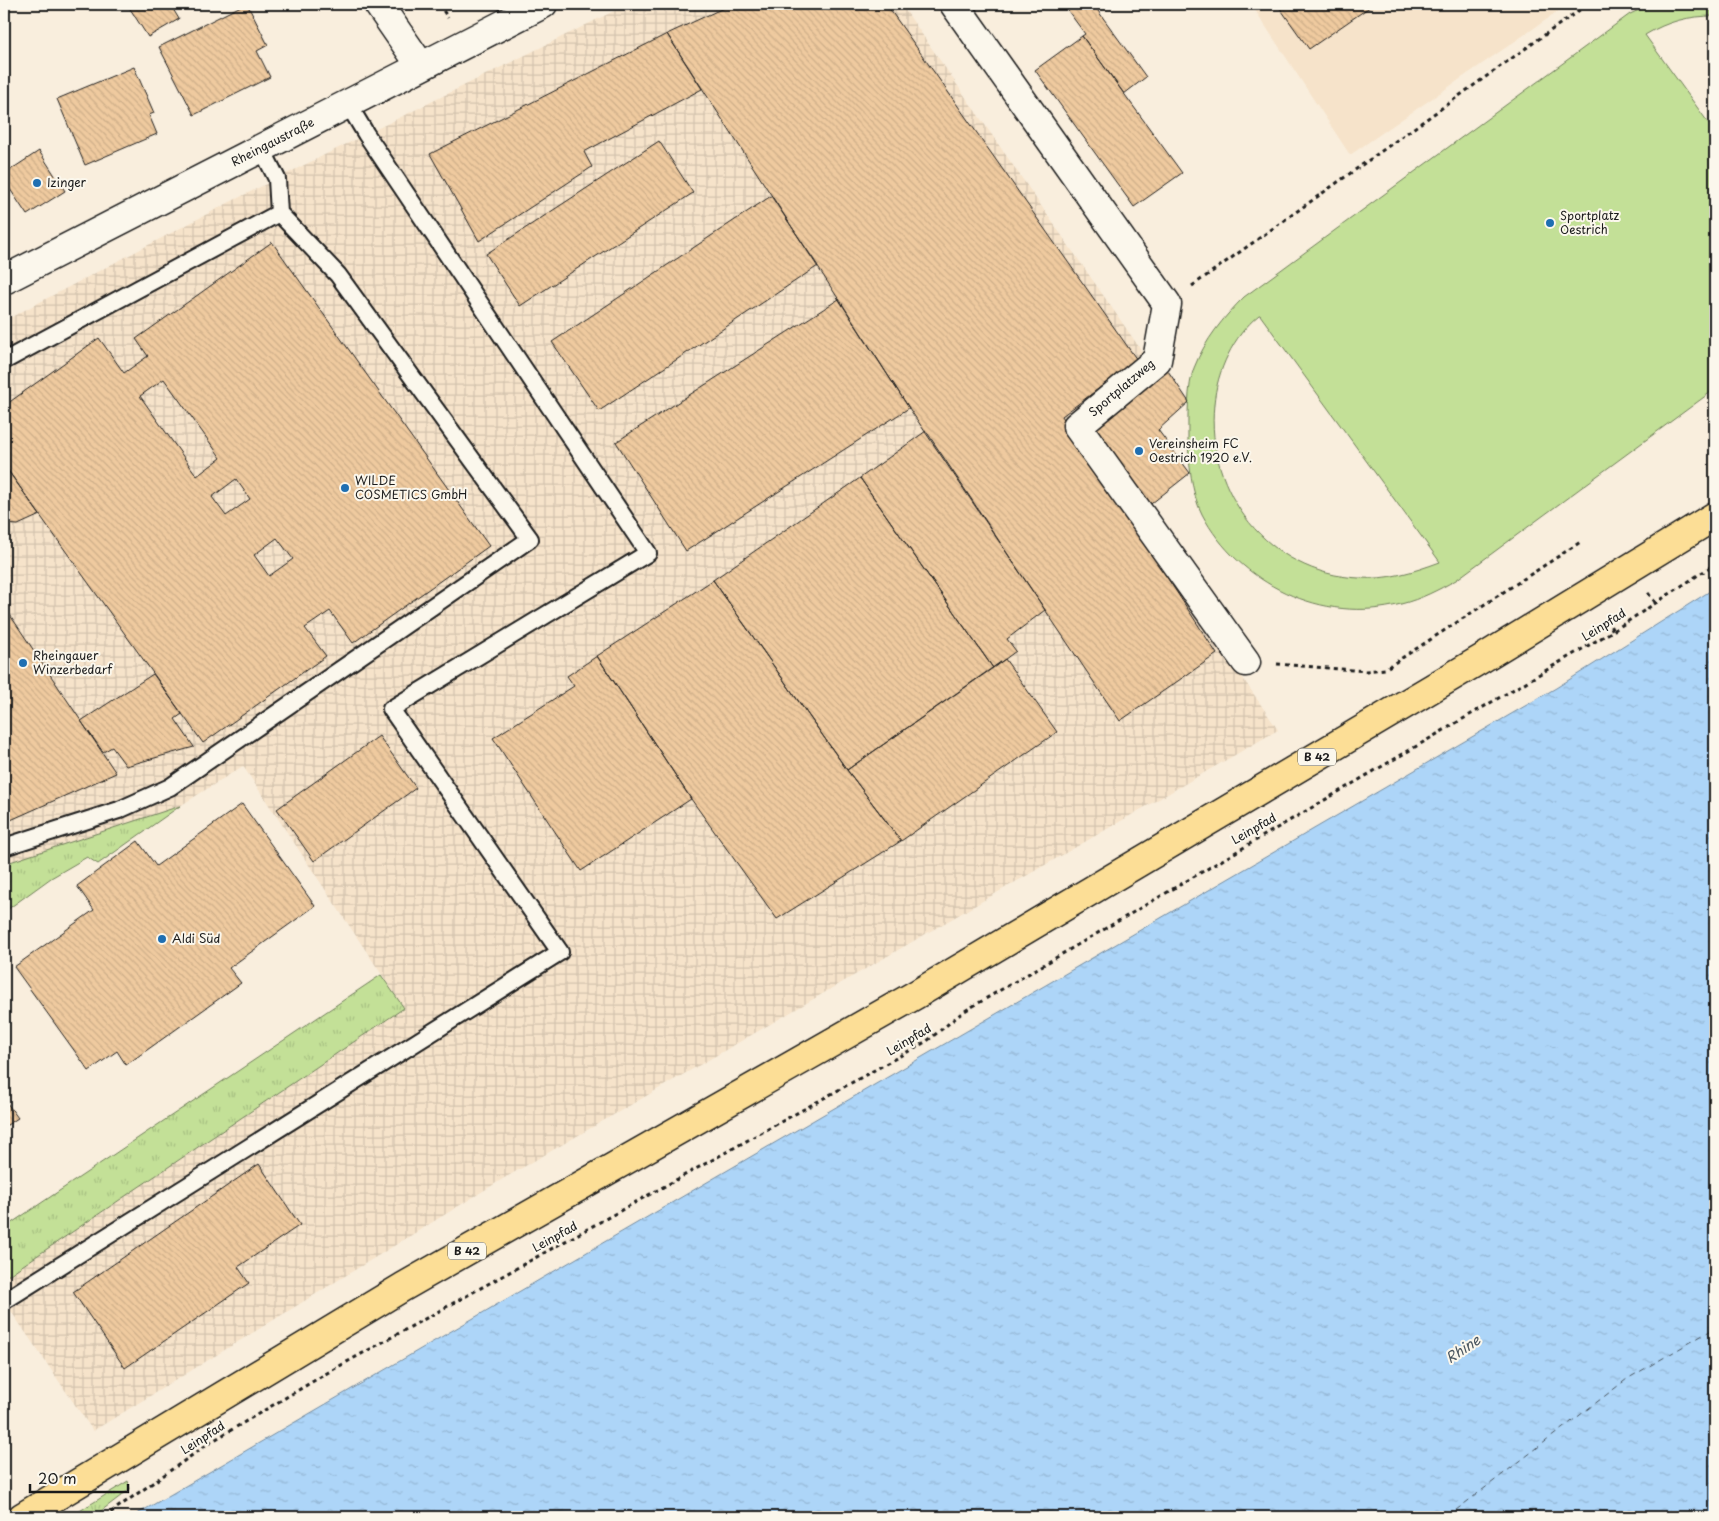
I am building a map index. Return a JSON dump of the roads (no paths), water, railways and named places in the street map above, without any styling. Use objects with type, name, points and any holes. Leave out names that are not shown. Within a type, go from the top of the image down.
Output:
[{"type":"main road","name":"B 42","points":[[22,1517],[403,1287],[917,994],[1492,653],[1715,516]]},
{"type":"street","points":[[378,4],[421,66]]},
{"type":"street","name":"Rheingaustraße","points":[[4,280],[543,4]]},
{"type":"street","name":"Sportplatzweg","points":[[954,4],[1167,304],[1157,360],[1077,426],[1246,662]]},
{"type":"lane","points":[[4,1301],[560,952],[391,709],[648,553],[366,134],[348,104]]},
{"type":"lane","points":[[4,847],[119,810],[170,787],[530,539],[338,275],[279,213],[277,178],[262,149]]},
{"type":"lane","points":[[4,361],[279,213]]},
{"type":"water","name":"Rhine","points":[[1715,588],[1715,1517],[132,1517],[1556,688]]},
{"type":"place","name":"Izinger","points":[[37,183]]},
{"type":"place","name":"Sportplatz Oestrich","points":[[1550,223]]},
{"type":"place","name":"Vereinsheim FC Oestrich 1920 e.V.","points":[[1139,451]]},
{"type":"place","name":"WILDE COSMETICS GmbH","points":[[345,488]]},
{"type":"place","name":"Rheingauer Winzerbedarf","points":[[23,663]]},
{"type":"place","name":"Aldi Süd","points":[[162,939]]}]
